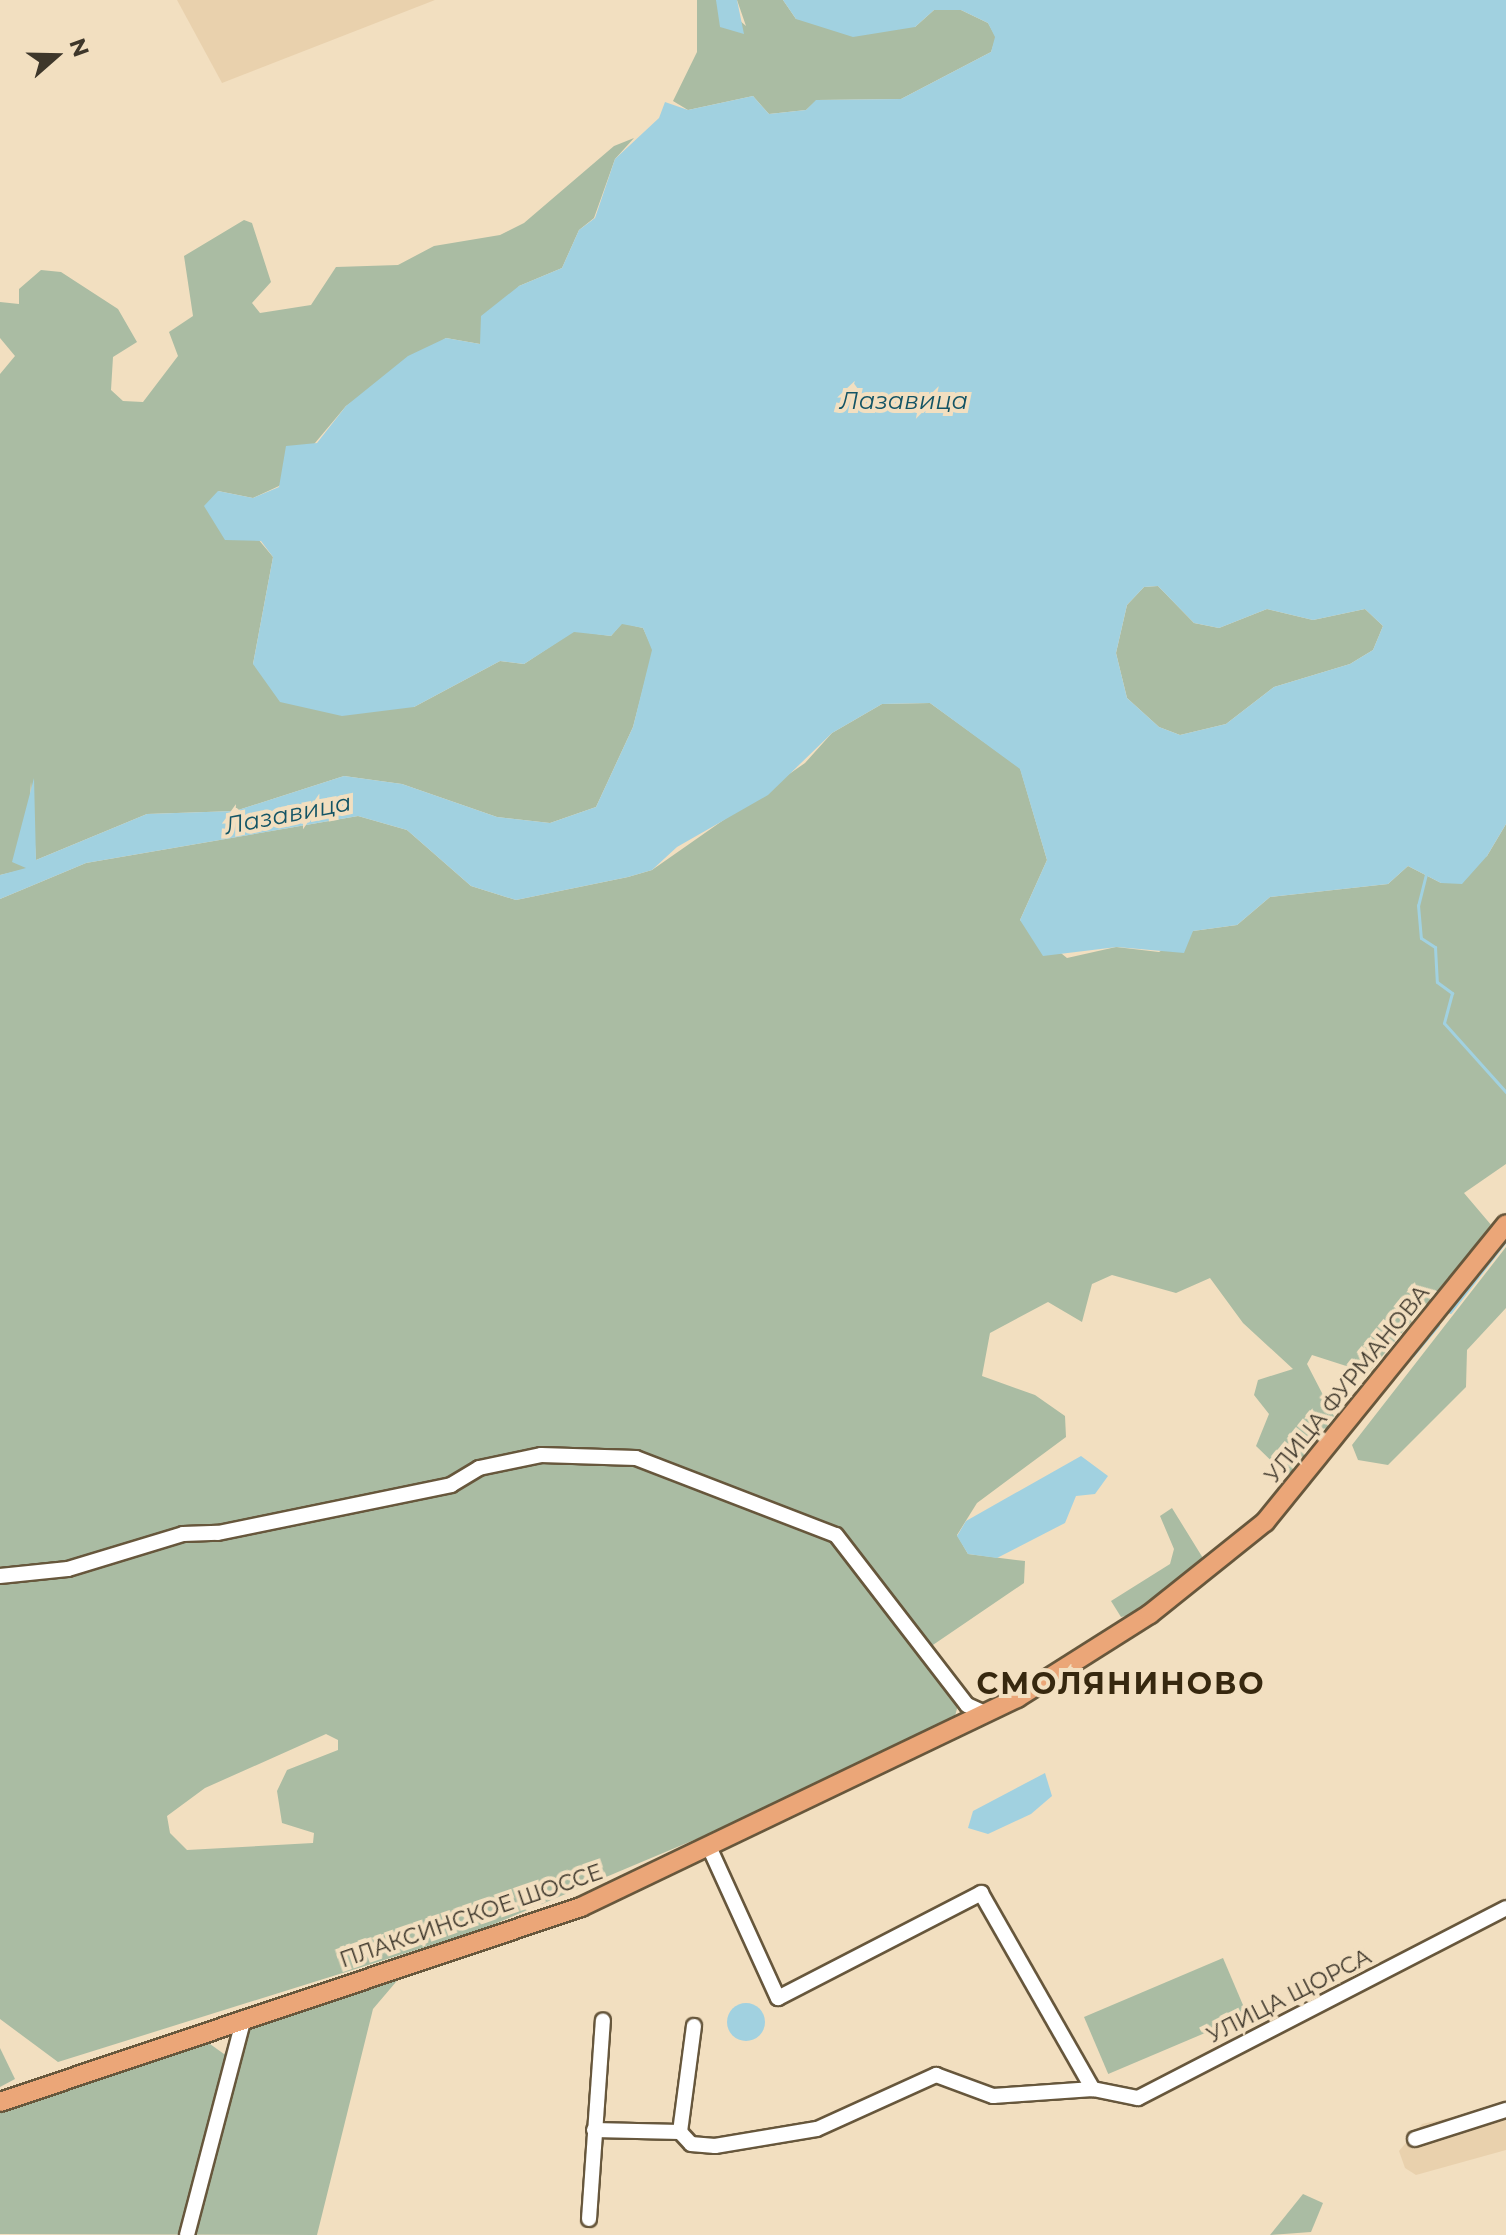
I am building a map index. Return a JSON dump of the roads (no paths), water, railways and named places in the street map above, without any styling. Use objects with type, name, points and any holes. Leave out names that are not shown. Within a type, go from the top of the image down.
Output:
[{"type":"main road","name":"УЛИЦА ФУРМАНОВА","points":[[985,1713],[1150,1614],[1287,1498],[1506,1224]]},
{"type":"main road","name":"ПЛАКСИНСКОЕ ШОССЕ","points":[[0,2102],[581,1907],[710,1849],[985,1713]]},
{"type":"street","points":[[0,1576],[68,1569],[183,1534],[218,1533],[451,1485],[479,1468],[541,1455],[636,1458],[836,1535],[967,1705],[985,1713]]},
{"type":"street","points":[[710,1849],[778,1998],[981,1893],[1091,2089]]},
{"type":"street","name":"УЛИЦА ЩОРСА","points":[[680,2132],[691,2144],[715,2146],[817,2129],[936,2075],[993,2096],[1091,2089],[1138,2098],[1506,1908]]},
{"type":"street","points":[[187,2235],[244,2018]]},
{"type":"street","points":[[589,2219],[603,2020]]},
{"type":"street","points":[[594,2130],[680,2132],[694,2026]]},
{"type":"street","points":[[1415,2139],[1506,2110]]},
{"type":"water","points":[[716,0],[737,0],[744,34],[720,27]]},
{"type":"water","name":"Лазавица","points":[[783,0],[1506,0],[1506,824],[1487,856],[1462,884],[1441,883],[1408,866],[1388,884],[1270,897],[1237,925],[1193,931],[1184,953],[1117,947],[1043,956],[1020,920],[1047,860],[1020,769],[930,703],[882,704],[832,733],[768,795],[677,847],[652,870],[628,877],[516,900],[471,886],[407,830],[358,816],[86,863],[0,899],[0,875],[26,868],[12,862],[34,778],[36,860],[147,814],[235,811],[344,776],[402,784],[497,817],[550,823],[596,807],[633,727],[652,650],[643,628],[622,624],[611,636],[574,632],[524,664],[500,661],[414,707],[342,716],[280,702],[253,664],[273,557],[261,541],[225,540],[204,506],[218,491],[253,498],[279,487],[286,446],[317,443],[346,406],[408,356],[446,338],[480,344],[481,316],[519,286],[562,268],[579,230],[595,218],[615,159],[659,118],[665,102],[688,110],[753,96],[769,114],[806,110],[816,100],[901,99],[991,52],[995,37],[988,23],[961,10],[934,10],[915,27],[853,37],[796,19]],"holes":[[[1158,586],[1194,623],[1219,628],[1267,609],[1313,620],[1365,609],[1383,626],[1373,650],[1350,664],[1274,687],[1226,724],[1180,735],[1159,727],[1127,698],[1116,653],[1127,605],[1144,587]]]},
{"type":"water","points":[[1081,1456],[1108,1476],[1095,1494],[1076,1496],[1065,1523],[997,1558],[968,1554],[957,1536],[966,1521]]},
{"type":"water","points":[[1045,1773],[1052,1796],[1031,1814],[988,1834],[968,1828],[973,1811]]},
{"type":"water","points":[[746,2003],[760,2008],[765,2022],[760,2036],[746,2041],[732,2036],[727,2022],[732,2008]]},
{"type":"waterway","points":[[1427,870],[1418,905],[1421,938],[1435,947],[1437,982],[1452,993],[1444,1023],[1506,1092]]},
{"type":"waterway","points":[[1450,1312],[1506,1240]]},
{"type":"waterway","points":[[1413,1355],[1438,1325]]},
{"type":"district","name":"СМОЛЯНИНОВО","points":[[1121,1684]]}]
